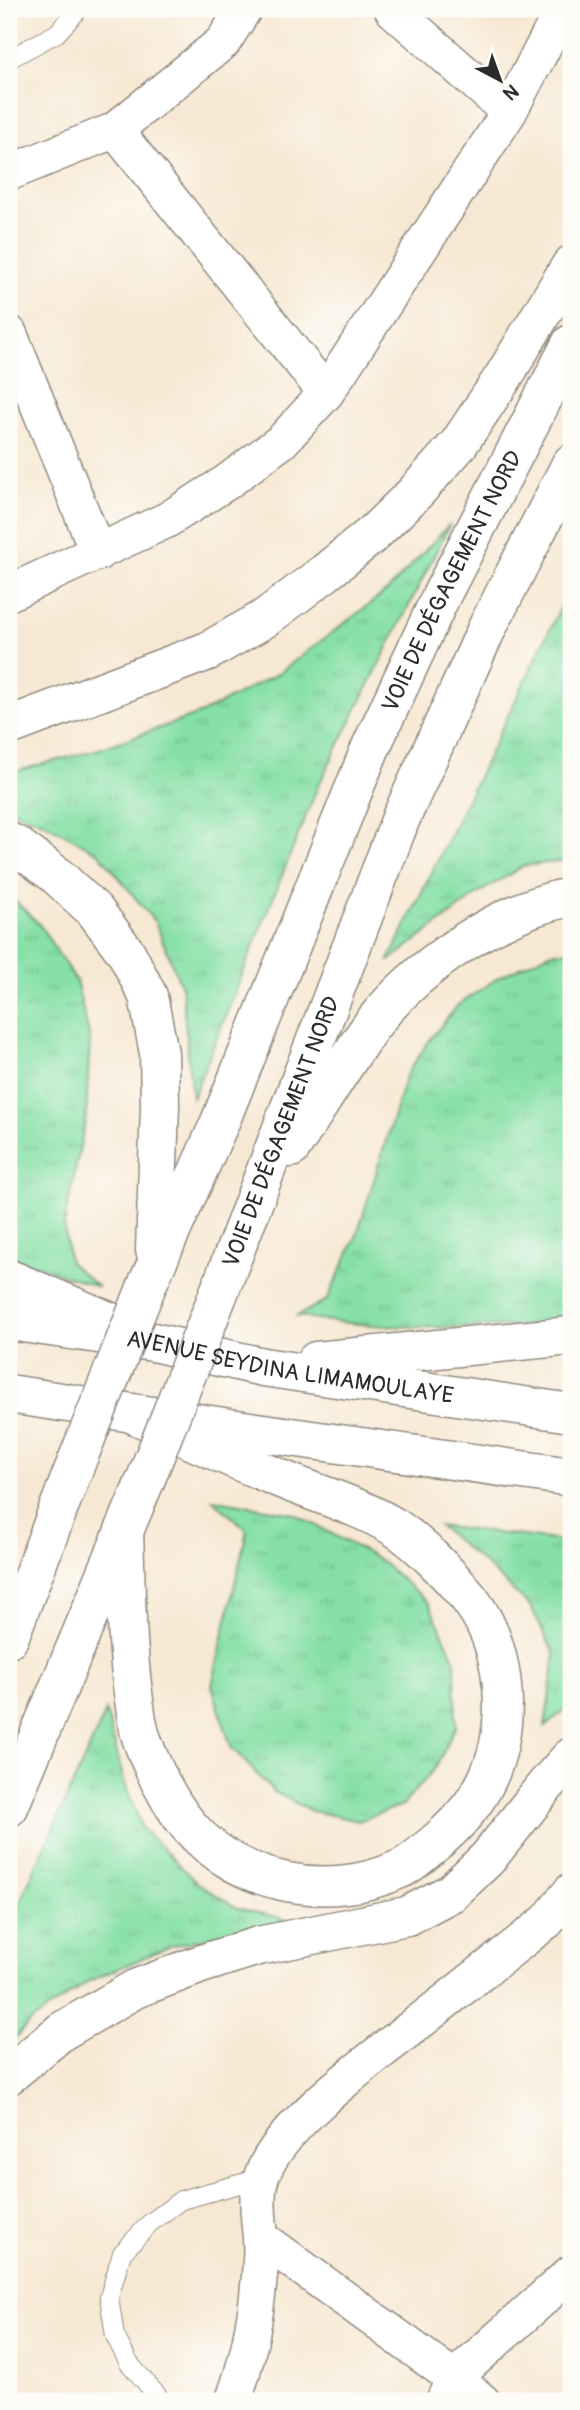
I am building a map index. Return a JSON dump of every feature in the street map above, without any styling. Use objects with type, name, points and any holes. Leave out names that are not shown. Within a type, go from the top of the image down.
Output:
[{"type":"highway","points":[[9,726],[208,651],[264,619],[325,573],[382,525],[458,445],[504,376],[571,265]]},
{"type":"highway","name":"VOIE DE DÉGAGEMENT NORD","points":[[9,1638],[151,1275],[220,1122],[370,749],[442,594],[571,344]]},
{"type":"highway","name":"VOIE DE DÉGAGEMENT NORD","points":[[9,1807],[145,1481],[254,1205],[401,818],[488,626],[571,464]]},
{"type":"highway","points":[[9,842],[56,875],[95,911],[127,954],[148,996],[159,1053],[151,1275]]},
{"type":"highway","points":[[254,1205],[372,1026],[398,996],[431,967],[473,937],[516,915],[571,897]]},
{"type":"highway","points":[[9,1279],[153,1342]]},
{"type":"highway","name":"AVENUE SEYDINA LIMAMOULAYE","points":[[9,1321],[153,1342],[263,1367],[571,1413]]},
{"type":"highway","points":[[263,1367],[571,1336]]},
{"type":"highway","points":[[9,1394],[571,1477]]},
{"type":"highway","points":[[124,1531],[129,1669],[140,1734],[160,1784],[189,1826],[222,1854],[263,1878],[306,1886],[343,1885],[369,1880],[402,1869],[457,1825],[477,1801],[493,1767],[503,1724],[502,1681],[490,1633],[469,1599],[397,1528],[354,1507],[257,1469],[131,1413]]},
{"type":"highway","points":[[9,2075],[62,2031],[135,1989],[258,1946],[407,1916],[451,1893],[487,1859],[571,1757]]},
{"type":"street","points":[[9,173],[115,130],[223,42],[244,9]]},
{"type":"street","points":[[392,9],[509,112]]},
{"type":"street","points":[[9,593],[167,520],[227,482],[282,441],[326,393],[509,112],[563,9]]},
{"type":"street","points":[[115,130],[326,393]]},
{"type":"street","points":[[9,332],[98,553]]},
{"type":"street","points":[[233,2401],[246,2367],[260,2297],[261,2238],[258,2202],[261,2178],[270,2161],[285,2140],[325,2097],[547,1921],[571,1891]]},
{"type":"street","points":[[261,2238],[449,2389],[482,2401]]},
{"type":"street","points":[[449,2389],[571,2273]]},
{"type":"lane","points":[[9,59],[57,33],[79,9]]},
{"type":"lane","points":[[162,2401],[128,2363],[115,2336],[109,2297],[122,2253],[150,2223],[181,2200],[261,2178]]},
{"type":"green space","points":[[450,524],[318,786],[192,1099],[182,988],[155,922],[100,854],[43,822],[9,810],[9,773],[96,750],[202,713],[279,673],[388,590]]},
{"type":"green space","points":[[571,586],[571,860],[523,866],[476,895],[388,962]]},
{"type":"green space","points":[[9,895],[39,924],[76,981],[90,1039],[86,1117],[64,1224],[69,1262],[98,1287],[9,1256]]},
{"type":"green space","points":[[571,950],[571,1325],[400,1326],[297,1316],[327,1300],[357,1235],[406,1076],[428,1042],[458,1005],[499,977],[552,952]]},
{"type":"green space","points":[[212,1499],[295,1514],[377,1558],[429,1603],[455,1661],[456,1726],[436,1767],[403,1805],[359,1821],[312,1811],[274,1792],[231,1747],[212,1686],[247,1530]]},
{"type":"green space","points":[[439,1526],[571,1542],[571,1704],[545,1727],[555,1655],[531,1607]]},
{"type":"green space","points":[[106,1711],[124,1781],[142,1828],[196,1882],[237,1908],[290,1920],[171,1946],[89,1981],[29,2023],[9,2044],[9,1926]]}]
